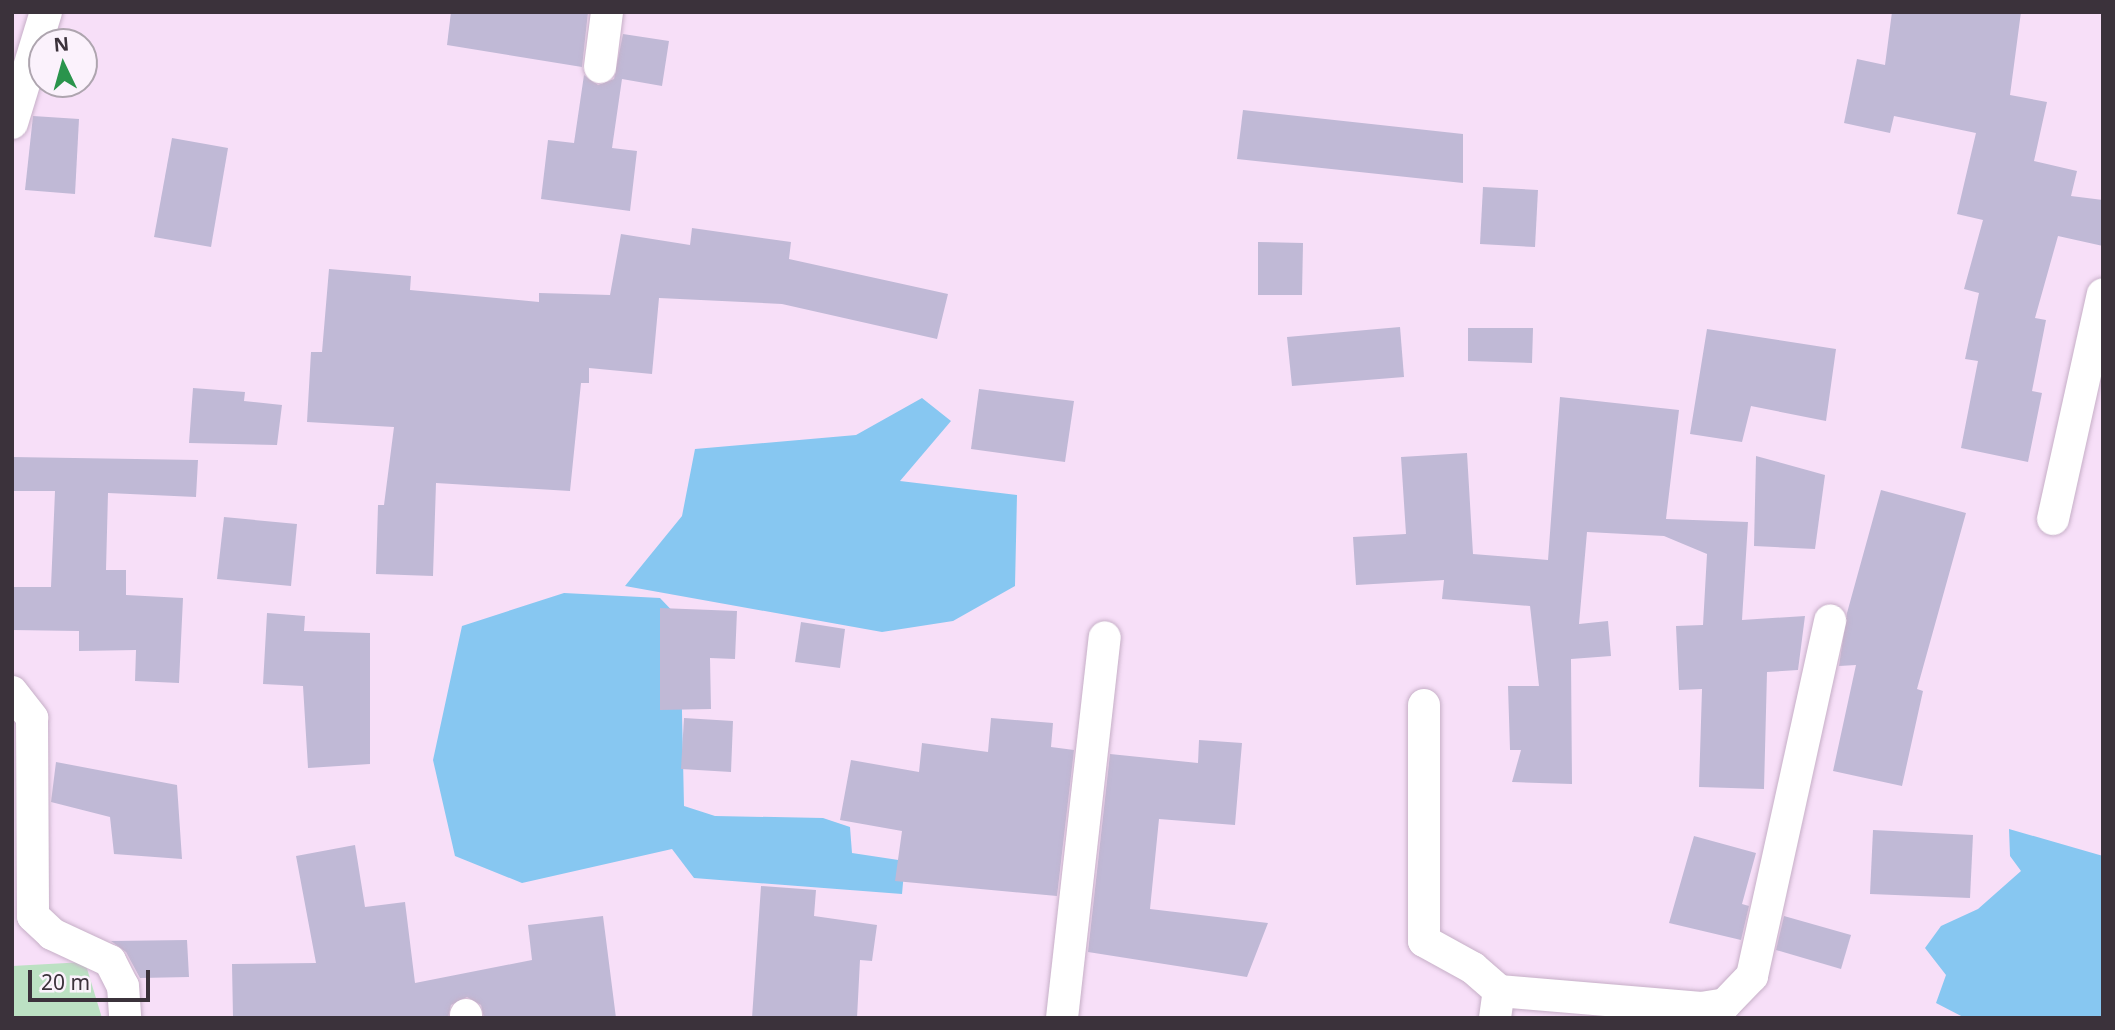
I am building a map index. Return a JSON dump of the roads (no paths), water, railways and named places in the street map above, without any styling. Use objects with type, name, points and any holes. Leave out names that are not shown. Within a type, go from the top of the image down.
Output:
[{"type":"street","points":[[12,123],[46,12]]},
{"type":"street","points":[[600,67],[607,12]]},
{"type":"street","points":[[2053,519],[2103,294]]},
{"type":"street","points":[[1424,705],[1424,942],[1473,968],[1497,1004],[1701,1008],[1726,1004],[1752,976],[1830,620]]},
{"type":"street","points":[[1062,1018],[1105,637]]},
{"type":"street","points":[[12,692],[32,718],[33,916],[52,934],[110,961],[123,986],[125,1018]]},
{"type":"water","points":[[922,398],[951,421],[900,481],[1017,495],[1015,586],[953,621],[882,632],[625,586],[682,516],[695,449],[856,435]]},
{"type":"water","points":[[564,593],[660,598],[680,619],[684,806],[715,816],[823,818],[850,827],[852,853],[905,861],[902,894],[694,878],[672,849],[522,883],[455,856],[433,760],[462,626]]},
{"type":"water","points":[[2009,829],[2103,856],[2103,1018],[1965,1018],[1936,1003],[1946,975],[1925,948],[1941,926],[1978,909],[2021,871],[2010,856]]}]
